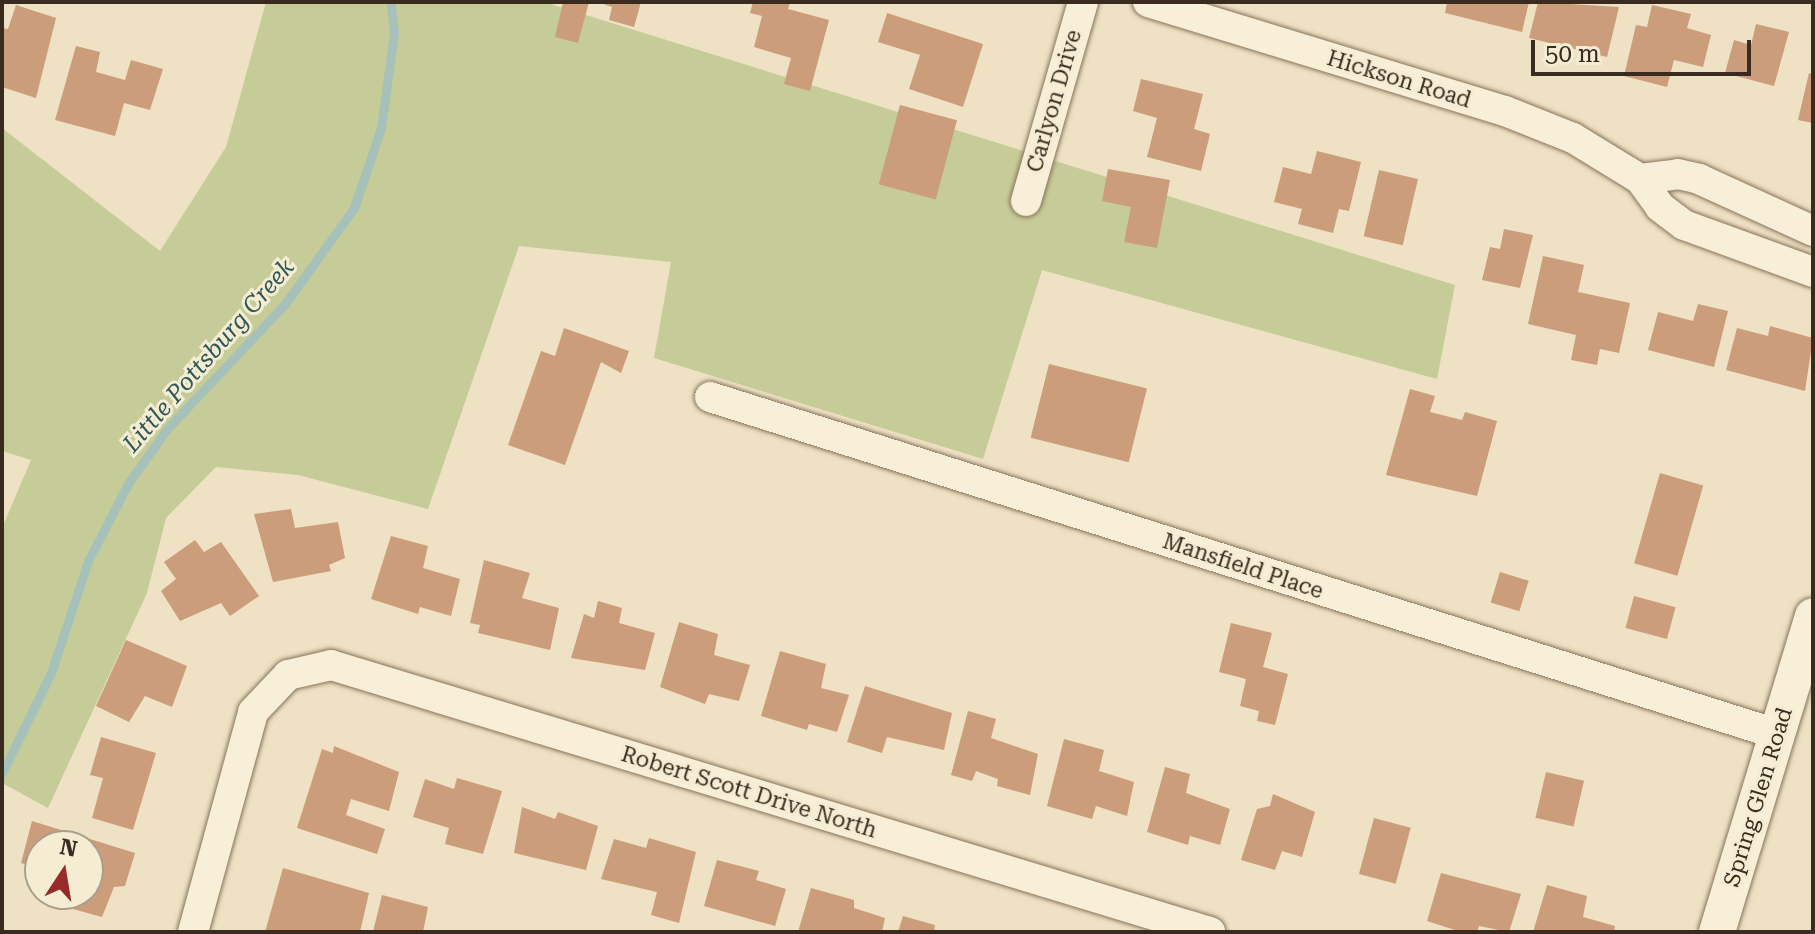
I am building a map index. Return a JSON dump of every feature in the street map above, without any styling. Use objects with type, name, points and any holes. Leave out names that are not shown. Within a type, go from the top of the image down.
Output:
[{"type":"street","name":"Carlyon Drive","points":[[1026,201],[1083,2]]},
{"type":"street","name":"Hickson Road","points":[[1148,2],[1505,111],[1573,138],[1640,179],[1660,207],[1684,225],[1813,272]]},
{"type":"street","points":[[1640,179],[1678,174],[1699,179],[1813,231]]},
{"type":"street","name":"Mansfield Place","points":[[710,397],[1777,734]]},
{"type":"street","name":"Spring Glen Road","points":[[1717,932],[1777,734],[1803,684],[1813,616]]},
{"type":"street","name":"Robert Scott Drive North","points":[[193,932],[253,712],[288,675],[331,665],[1210,932]]},
{"type":"green space","points":[[266,2],[544,2],[1455,285],[1437,379],[1042,270],[983,459],[654,358],[671,262],[519,246],[428,509],[298,475],[216,467],[166,518],[147,593],[48,808],[2,783],[2,528],[31,460],[2,451],[2,128],[160,251],[226,147]]},
{"type":"building","points":[[563,2],[589,2],[578,43],[555,37]]},
{"type":"building","points":[[598,2],[641,2],[634,27],[609,20],[612,7]]},
{"type":"building","points":[[753,2],[790,2],[788,9],[829,20],[810,91],[784,84],[791,58],[754,47],[762,16],[750,13]]},
{"type":"building","points":[[1447,2],[1529,2],[1522,32],[1445,13]]},
{"type":"building","points":[[1538,2],[1619,7],[1607,57],[1529,38]]},
{"type":"building","points":[[16,5],[56,18],[36,98],[2,87],[2,28],[8,29]]},
{"type":"building","points":[[1652,5],[1691,14],[1687,28],[1711,35],[1703,67],[1674,60],[1667,87],[1624,76],[1636,25],[1647,27]]},
{"type":"building","points":[[887,13],[983,44],[963,107],[909,89],[920,55],[878,42]]},
{"type":"building","points":[[1756,24],[1789,32],[1774,86],[1725,73],[1734,40],[1751,45]]},
{"type":"building","points":[[76,46],[100,52],[96,72],[125,80],[131,60],[163,69],[150,110],[124,103],[115,136],[55,120]]},
{"type":"building","points":[[1809,73],[1813,74],[1813,123],[1798,120]]},
{"type":"building","points":[[1141,79],[1203,94],[1194,129],[1210,134],[1201,171],[1147,157],[1157,118],[1133,111]]},
{"type":"building","points":[[900,105],[957,120],[936,199],[879,184]]},
{"type":"building","points":[[1317,151],[1361,162],[1349,211],[1339,209],[1333,233],[1298,224],[1302,209],[1274,202],[1283,167],[1311,174]]},
{"type":"building","points":[[1108,169],[1170,180],[1157,248],[1124,242],[1131,207],[1102,201]]},
{"type":"building","points":[[1379,170],[1418,179],[1403,245],[1364,236]]},
{"type":"building","points":[[1504,229],[1533,235],[1520,288],[1482,280],[1490,247],[1500,249]]},
{"type":"building","points":[[1543,256],[1584,265],[1578,292],[1630,303],[1619,353],[1600,349],[1597,365],[1571,360],[1576,335],[1528,324]]},
{"type":"building","points":[[1698,304],[1728,311],[1714,367],[1648,350],[1658,312],[1693,321]]},
{"type":"building","points":[[1770,326],[1813,338],[1805,391],[1726,370],[1737,328],[1768,336]]},
{"type":"building","points":[[564,328],[629,351],[621,373],[601,362],[565,465],[508,445],[541,351],[555,356]]},
{"type":"building","points":[[1049,364],[1147,388],[1129,462],[1031,438]]},
{"type":"building","points":[[1410,389],[1435,396],[1430,412],[1462,420],[1465,412],[1497,421],[1477,496],[1386,475]]},
{"type":"building","points":[[1660,473],[1703,485],[1677,576],[1634,563]]},
{"type":"building","points":[[291,509],[295,528],[338,522],[345,558],[329,565],[331,571],[273,582],[254,514]]},
{"type":"building","points":[[391,536],[428,546],[423,568],[460,579],[451,616],[420,607],[418,614],[371,599]]},
{"type":"building","points":[[195,540],[204,552],[221,542],[259,596],[230,616],[221,603],[180,621],[161,591],[176,579],[164,562]]},
{"type":"building","points":[[484,560],[530,573],[522,598],[559,608],[550,650],[478,633],[480,625],[470,623]]},
{"type":"building","points":[[1500,572],[1529,581],[1519,611],[1491,603]]},
{"type":"building","points":[[1634,596],[1676,607],[1667,639],[1625,628]]},
{"type":"building","points":[[598,601],[622,608],[619,623],[655,633],[645,670],[571,658],[584,614],[594,618]]},
{"type":"building","points":[[679,622],[718,634],[714,655],[750,665],[739,701],[709,694],[705,704],[660,687]]},
{"type":"building","points":[[1231,623],[1272,633],[1263,667],[1288,674],[1275,725],[1257,721],[1259,711],[1240,706],[1246,679],[1219,672]]},
{"type":"building","points":[[126,640],[187,666],[172,707],[145,696],[129,722],[96,706]]},
{"type":"building","points":[[780,651],[826,664],[821,688],[849,695],[837,732],[809,724],[807,730],[761,716]]},
{"type":"building","points":[[865,686],[952,713],[944,750],[887,737],[882,753],[847,742]]},
{"type":"building","points":[[968,711],[996,719],[991,738],[1038,754],[1030,795],[997,786],[998,779],[976,771],[972,781],[951,775]]},
{"type":"building","points":[[101,737],[156,753],[133,830],[92,818],[103,778],[90,775]]},
{"type":"building","points":[[1064,739],[1104,750],[1099,771],[1134,782],[1127,816],[1096,806],[1092,819],[1047,806]]},
{"type":"building","points":[[334,746],[399,772],[389,811],[351,799],[346,815],[385,829],[377,854],[297,828],[322,749],[333,753]]},
{"type":"building","points":[[1165,767],[1190,774],[1186,793],[1230,809],[1220,845],[1190,836],[1188,845],[1147,832]]},
{"type":"building","points":[[1546,772],[1584,781],[1573,827],[1535,818]]},
{"type":"building","points":[[457,778],[502,791],[483,854],[445,844],[449,828],[413,817],[425,779],[454,789]]},
{"type":"building","points":[[1273,794],[1315,812],[1302,857],[1282,851],[1275,870],[1241,860],[1257,809],[1270,806]]},
{"type":"building","points":[[522,807],[555,819],[558,812],[598,826],[586,870],[514,853]]},
{"type":"building","points":[[1374,818],[1411,828],[1396,884],[1359,874]]},
{"type":"building","points":[[32,821],[61,830],[30,830]]},
{"type":"building","points":[[649,838],[696,852],[679,923],[651,915],[657,892],[601,879],[614,839],[646,848]]},
{"type":"building","points":[[104,843],[135,853],[125,886],[114,887],[102,917],[77,910],[104,910]]},
{"type":"building","points":[[717,860],[759,871],[756,880],[786,889],[775,926],[704,906]]},
{"type":"building","points":[[283,868],[369,893],[360,932],[265,932]]},
{"type":"building","points":[[1441,873],[1521,894],[1509,932],[1479,926],[1477,932],[1461,932],[1427,921]]},
{"type":"building","points":[[1547,885],[1587,896],[1583,917],[1615,926],[1614,932],[1533,932]]},
{"type":"building","points":[[811,888],[854,900],[854,908],[885,918],[882,932],[798,932]]},
{"type":"building","points":[[382,895],[428,907],[423,932],[373,932]]},
{"type":"building","points":[[903,916],[935,925],[934,932],[898,932]]},
{"type":"waterway","name":"Little Pottsburg Creek","points":[[2,773],[51,673],[88,561],[129,482],[167,429],[285,304],[354,208],[381,128],[394,33],[391,2]]}]
